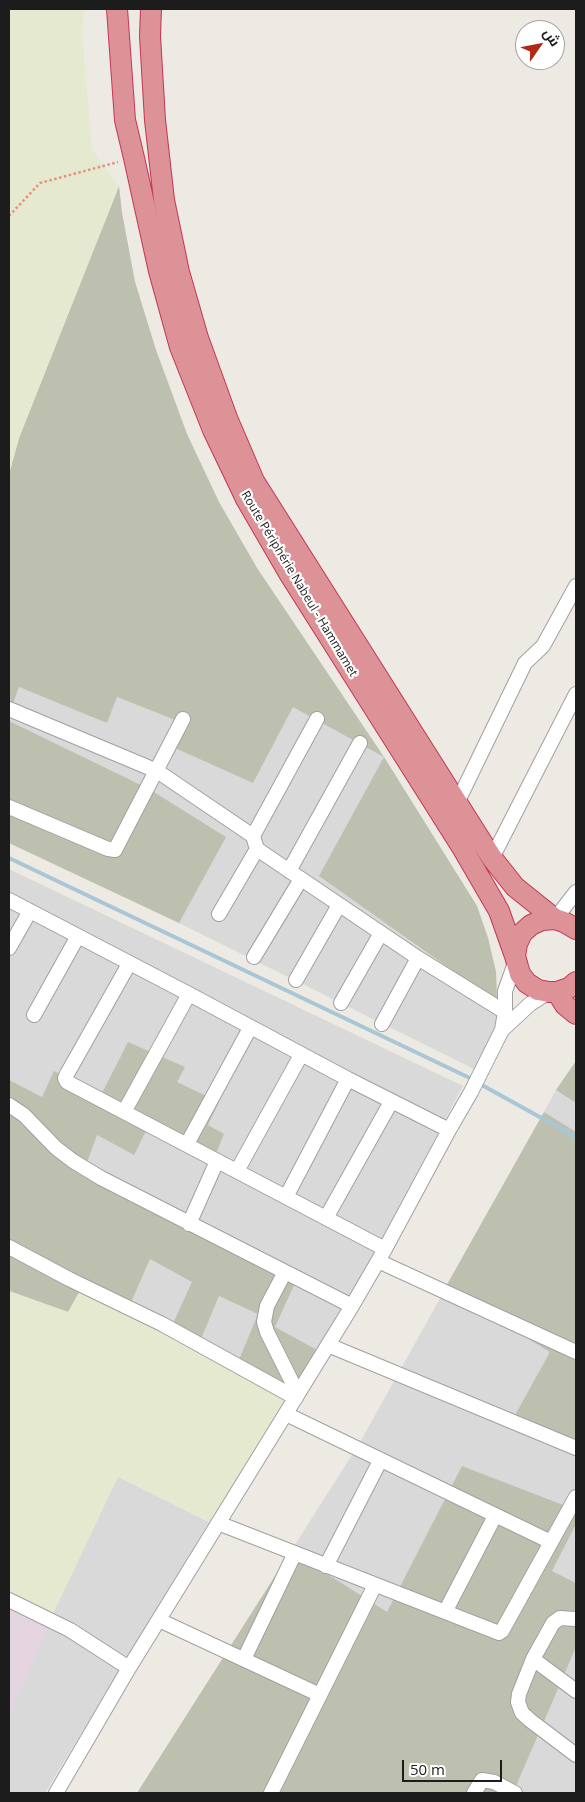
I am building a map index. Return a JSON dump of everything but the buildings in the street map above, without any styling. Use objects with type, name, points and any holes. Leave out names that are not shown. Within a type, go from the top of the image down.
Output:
[{"type":"highway","name":"Route Périphérie Nabeul - Hammamet","points":[[117,9],[125,120],[159,271],[180,346],[213,430],[246,499],[290,575],[463,849],[499,911],[520,974],[527,983],[538,990],[553,992]]},
{"type":"highway","name":"Route Périphérie Nabeul - Hammamet","points":[[151,9],[150,36],[155,120],[164,200],[178,272],[198,338],[227,418],[254,481],[492,858],[515,887],[555,919],[576,929]]},
{"type":"highway","points":[[515,960],[516,944],[522,933],[531,925],[542,920],[555,919]]},
{"type":"highway","points":[[553,992],[569,988],[576,982]]},
{"type":"highway","points":[[553,992],[576,1014]]},
{"type":"street","points":[[457,803],[524,663],[543,646],[576,586]]},
{"type":"street","points":[[492,858],[576,694]]},
{"type":"street","points":[[9,709],[157,771],[253,836],[257,849],[418,958],[505,1012]]},
{"type":"street","points":[[9,807],[108,849],[115,850],[183,719]]},
{"type":"street","points":[[253,836],[317,719]]},
{"type":"street","points":[[254,957],[360,743]]},
{"type":"street","points":[[219,914],[257,849]]},
{"type":"street","points":[[555,919],[576,892]]},
{"type":"street","points":[[9,900],[301,1055],[449,1130]]},
{"type":"street","points":[[296,980],[339,905]]},
{"type":"street","points":[[9,948],[30,911]]},
{"type":"street","points":[[341,1003],[381,933]]},
{"type":"street","points":[[34,1015],[78,936]]},
{"type":"street","points":[[382,1024],[418,958]]},
{"type":"street","points":[[56,1793],[129,1668],[352,1306],[471,1092],[502,1030],[505,1012],[505,991],[515,960]]},
{"type":"street","points":[[130,964],[65,1078],[71,1084],[326,1218],[381,1255],[576,1352]]},
{"type":"street","points":[[502,1030],[530,1004],[553,992]]},
{"type":"street","points":[[124,1112],[189,994]]},
{"type":"street","points":[[186,1144],[250,1028]]},
{"type":"street","points":[[238,1171],[301,1055]]},
{"type":"street","points":[[286,1198],[348,1079]]},
{"type":"street","points":[[326,1218],[391,1102]]},
{"type":"street","points":[[9,1105],[24,1115],[56,1148],[101,1178],[352,1306]]},
{"type":"street","points":[[190,1224],[217,1161]]},
{"type":"street","points":[[9,1247],[69,1279],[162,1324],[297,1396]]},
{"type":"street","points":[[285,1272],[267,1306],[264,1322],[297,1396]]},
{"type":"street","points":[[328,1345],[576,1448]]},
{"type":"street","points":[[286,1414],[551,1542]]},
{"type":"street","points":[[326,1566],[380,1461]]},
{"type":"street","points":[[218,1523],[496,1633],[500,1632],[576,1497]]},
{"type":"street","points":[[445,1612],[495,1516]]},
{"type":"street","points":[[244,1659],[295,1553]]},
{"type":"street","points":[[271,1793],[374,1585]]},
{"type":"street","points":[[9,1600],[70,1630],[129,1668]]},
{"type":"street","points":[[576,1621],[560,1618],[553,1623],[533,1658],[519,1694],[518,1702],[522,1713],[531,1722],[576,1755]]},
{"type":"street","points":[[159,1620],[320,1695]]},
{"type":"street","points":[[533,1658],[576,1690]]},
{"type":"street","points":[[474,1793],[482,1780],[494,1782],[515,1793]]},
{"type":"path","points":[[9,216],[40,183],[134,158]]},
{"type":"shaded area","points":[[9,9],[84,9],[82,33],[92,149],[119,186],[19,438],[9,474]]},
{"type":"shaded area","points":[[119,186],[135,282],[156,350],[187,434],[219,502],[257,568],[384,757],[477,906],[488,938],[496,972],[497,1025],[474,1069],[179,923],[9,843],[9,474],[19,438]]},
{"type":"shaded area","points":[[119,186],[135,282],[156,350],[187,434],[219,502],[257,568],[384,757],[293,707],[253,783],[175,748],[188,725],[117,697],[107,723],[19,687],[9,715],[9,474],[19,438]]},
{"type":"shaded area","points":[[9,721],[149,789],[226,837],[179,923],[9,843]]},
{"type":"shaded area","points":[[384,757],[477,906],[488,938],[496,972],[497,1002],[319,876]]},
{"type":"shaded area","points":[[9,869],[463,1086],[295,1401],[68,1312],[9,1291]]},
{"type":"shaded area","points":[[128,1042],[185,1067],[177,1082],[219,1102],[208,1125],[224,1134],[215,1156],[151,1121],[134,1155],[97,1135],[86,1165],[300,1272],[275,1327],[321,1352],[295,1401],[236,1367],[258,1314],[219,1296],[198,1346],[170,1330],[192,1282],[150,1259],[129,1307],[81,1289],[68,1312],[9,1291],[9,1080],[42,1097],[54,1071],[101,1095]]},
{"type":"shaded area","points":[[576,1061],[576,1793],[137,1793],[359,1444],[556,1090]]},
{"type":"shaded area","points":[[576,1061],[576,1103],[556,1090]]},
{"type":"shaded area","points":[[544,1112],[576,1132],[576,1442],[514,1417],[550,1352],[445,1288]]},
{"type":"shaded area","points":[[81,1289],[295,1401],[209,1522],[118,1477],[53,1614],[9,1594],[9,1291],[68,1312]]},
{"type":"shaded area","points":[[462,1466],[576,1510],[576,1524],[552,1571],[576,1583],[576,1647],[513,1793],[137,1793],[291,1551],[387,1612]]},
{"type":"shaded area","points":[[118,1476],[209,1522],[45,1793],[9,1793],[9,1594],[53,1613]]},
{"type":"shaded area","points":[[9,1594],[53,1614],[9,1717]]},
{"type":"waterway","points":[[9,858],[474,1080]]},
{"type":"waterway","points":[[480,1084],[576,1137]]}]
